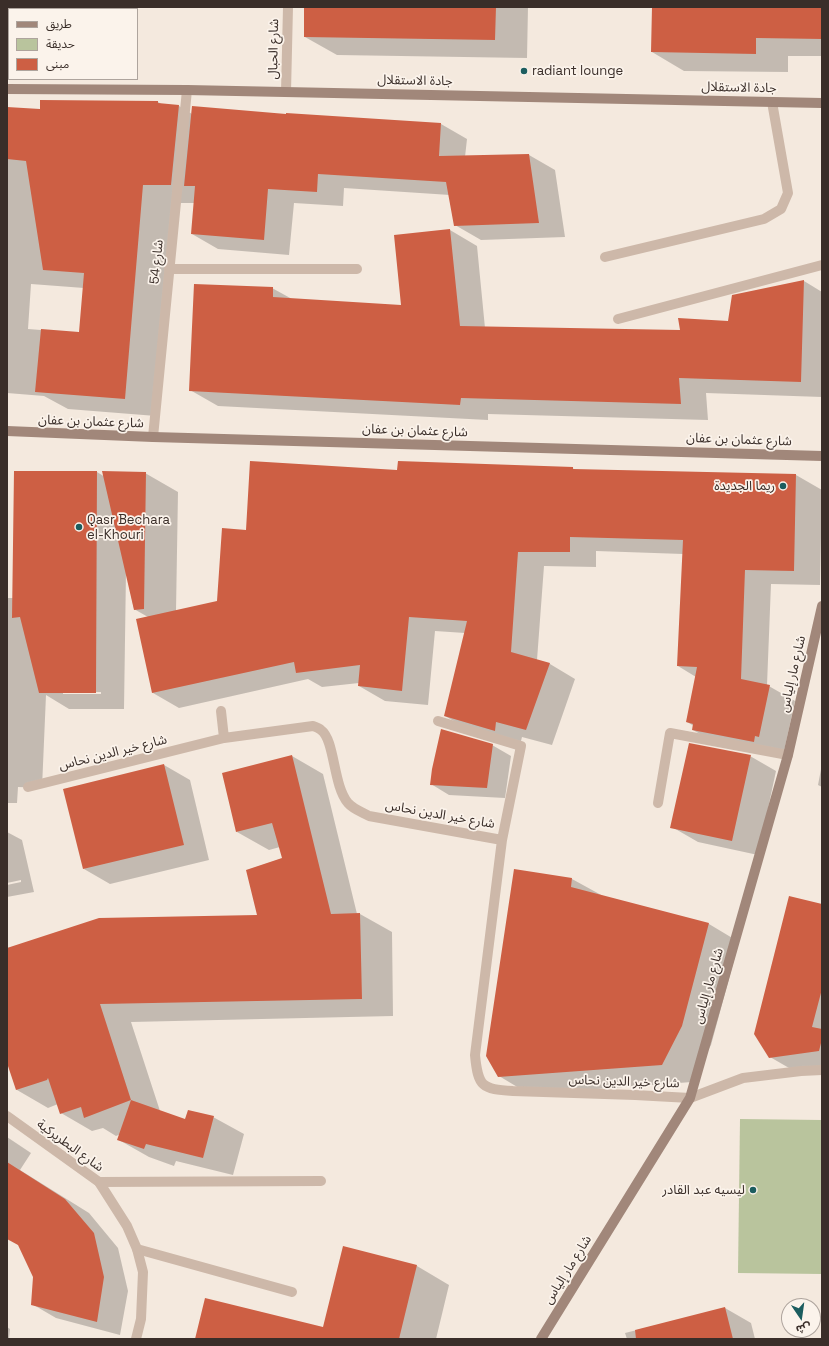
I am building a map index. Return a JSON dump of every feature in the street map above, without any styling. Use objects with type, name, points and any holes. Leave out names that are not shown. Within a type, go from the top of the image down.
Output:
[{"type":"main road","name":"جادة الاستقلال","points":[[7,89],[187,90],[822,103]]},
{"type":"main road","name":"شارع عثمان بن عفان","points":[[7,431],[153,437],[822,456]]},
{"type":"main road","name":"شارع مار إلياس","points":[[541,1339],[690,1098],[788,755],[822,606]]},
{"type":"street","name":"شارع الحبال","points":[[286,92],[288,7]]},
{"type":"street","name":"شارع 54","points":[[153,437],[187,90]]},
{"type":"street","points":[[605,257],[764,219],[781,209],[788,193],[772,102]]},
{"type":"street","points":[[618,320],[822,265]]},
{"type":"street","points":[[170,269],[357,269]]},
{"type":"street","points":[[221,711],[224,738]]},
{"type":"street","points":[[438,721],[521,746],[502,840]]},
{"type":"street","name":"شارع خير الدين نحاس","points":[[28,787],[224,738],[313,726],[322,730],[328,739],[340,792],[353,808],[369,816],[502,840],[475,1055],[477,1074],[481,1082],[494,1090],[690,1098]]},
{"type":"street","points":[[658,803],[670,733],[788,755]]},
{"type":"street","points":[[690,1098],[743,1078],[822,1070]]},
{"type":"street","name":"شارع البطريركية","points":[[7,1116],[98,1182],[127,1226],[137,1249],[143,1272],[141,1319],[136,1339]]},
{"type":"street","points":[[98,1182],[321,1181]]},
{"type":"street","points":[[137,1249],[292,1292]]},
{"type":"green space","points":[[740,1119],[822,1120],[822,1274],[738,1273]]},
{"type":"building","points":[[304,7],[496,7],[495,40],[304,37]]},
{"type":"building","points":[[652,7],[822,7],[822,39],[756,38],[756,54],[651,52]]},
{"type":"building","points":[[40,100],[158,101],[158,103],[179,105],[171,185],[143,185],[125,399],[35,392],[41,329],[79,332],[84,273],[43,270],[26,161],[7,159],[7,107],[40,109]]},
{"type":"building","points":[[192,106],[286,114],[441,123],[439,156],[529,154],[539,223],[454,226],[446,182],[318,174],[317,192],[268,189],[264,240],[191,234],[195,186],[184,186]]},
{"type":"building","points":[[450,229],[460,326],[680,330],[678,318],[728,321],[732,295],[804,280],[801,382],[679,378],[681,404],[461,398],[460,405],[189,391],[194,284],[273,287],[273,297],[401,305],[394,235]]},
{"type":"building","points":[[250,461],[397,470],[398,461],[573,467],[573,469],[796,474],[794,571],[745,570],[741,679],[770,685],[759,737],[755,736],[754,742],[692,730],[693,724],[686,722],[697,667],[677,666],[683,540],[570,537],[570,552],[518,552],[511,652],[550,663],[526,730],[496,722],[495,731],[444,716],[467,621],[409,617],[402,691],[358,686],[360,665],[296,673],[294,662],[152,693],[136,619],[217,601],[222,528],[246,530]]},
{"type":"building","points":[[14,471],[97,471],[96,693],[39,693],[20,617],[12,618]]},
{"type":"building","points":[[102,471],[146,472],[144,609],[134,610]]},
{"type":"building","points":[[441,729],[493,744],[487,788],[430,785]]},
{"type":"building","points":[[689,743],[751,755],[732,841],[670,828]]},
{"type":"building","points":[[292,755],[331,914],[360,913],[362,999],[100,1004],[131,1100],[84,1118],[81,1107],[60,1114],[48,1078],[47,1080],[16,1090],[7,1063],[7,948],[99,918],[257,915],[246,870],[282,858],[272,823],[236,832],[222,773]]},
{"type":"building","points":[[164,764],[184,845],[83,869],[63,789]]},
{"type":"building","points":[[514,869],[572,878],[571,887],[709,923],[682,1026],[662,1065],[498,1077],[486,1056]]},
{"type":"building","points":[[789,896],[822,904],[822,989],[812,1027],[822,1029],[822,1039],[819,1051],[769,1058],[754,1034]]},
{"type":"building","points":[[131,1100],[185,1119],[188,1110],[214,1116],[203,1158],[146,1144],[144,1149],[117,1140]]},
{"type":"building","points":[[7,1162],[65,1199],[94,1233],[104,1277],[97,1322],[31,1305],[33,1277],[18,1245],[7,1239]]},
{"type":"building","points":[[343,1246],[417,1265],[399,1339],[195,1339],[205,1298],[323,1327]]},
{"type":"building","points":[[725,1307],[733,1339],[636,1339],[635,1330]]},
{"type":"place","name":"radiant lounge","points":[[524,71]]},
{"type":"place","name":"ريما الجديدة","points":[[783,486]]},
{"type":"place","name":"Qasr Bechara el-Khouri","points":[[79,527]]},
{"type":"place","name":"لیسیه عبد القادر","points":[[753,1190]]}]
